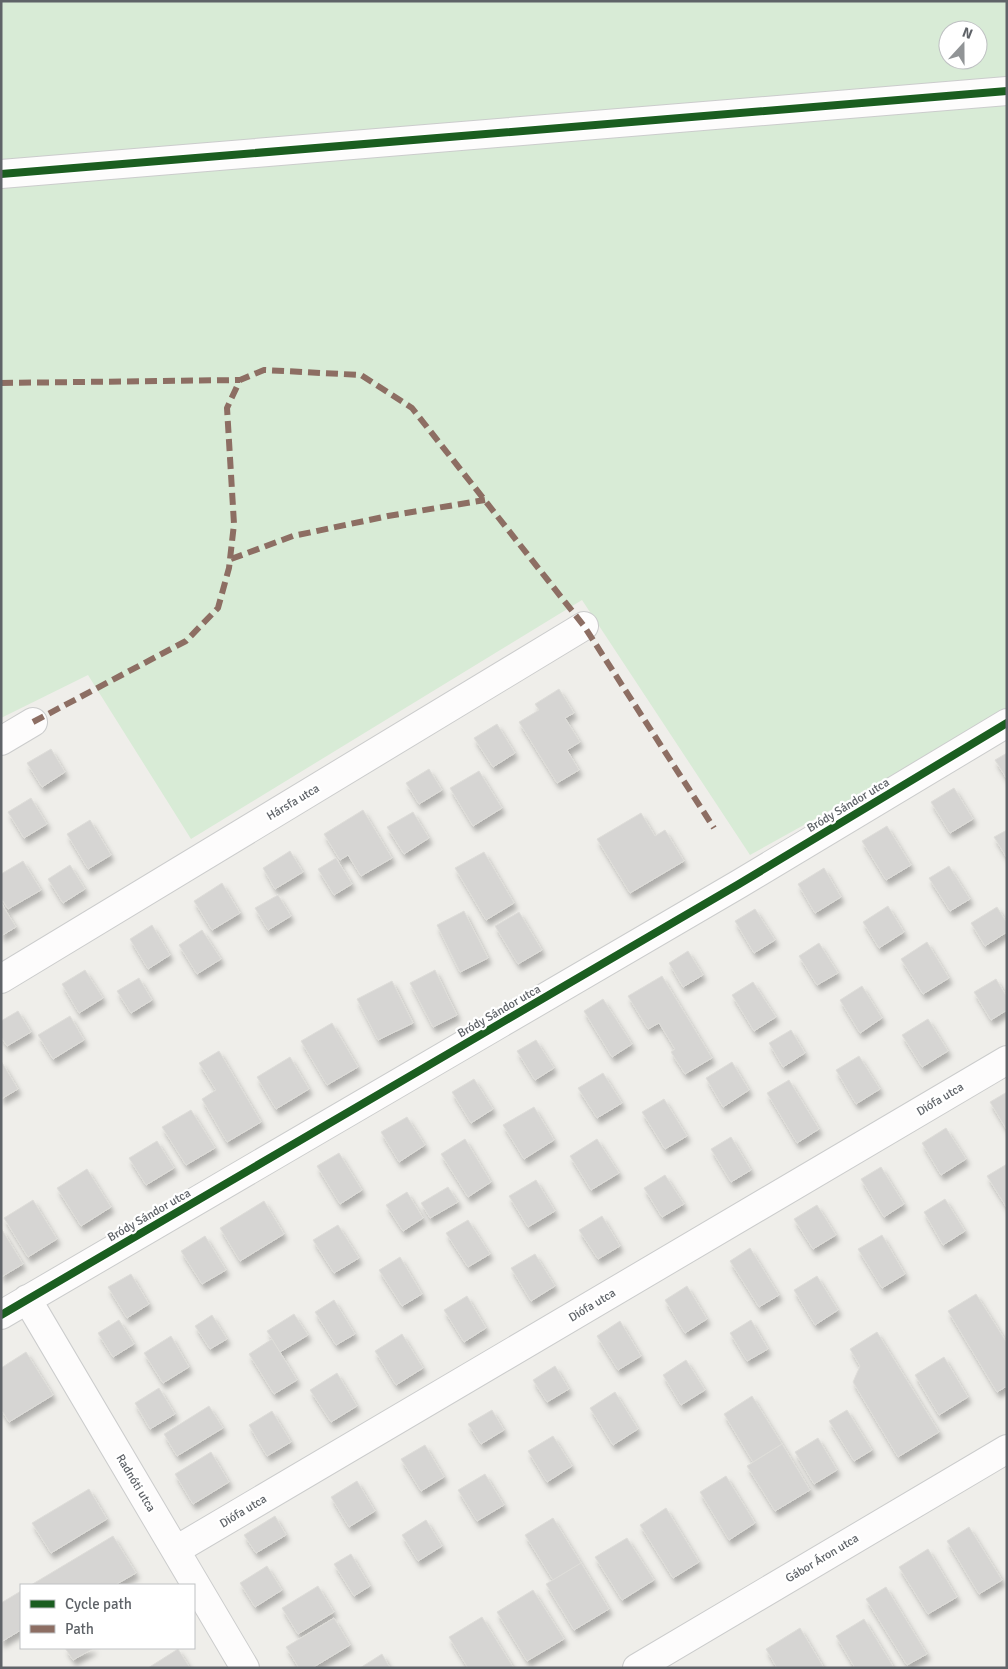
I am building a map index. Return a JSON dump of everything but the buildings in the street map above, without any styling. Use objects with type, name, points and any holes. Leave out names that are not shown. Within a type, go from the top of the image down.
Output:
[{"type":"street","points":[[1,174],[1007,91]]},
{"type":"street","name":"Hársfa utca","points":[[1,979],[584,626]]},
{"type":"street","points":[[1,741],[33,722]]},
{"type":"street","name":"Bródy Sándor utca","points":[[1,1315],[739,884],[1007,723]]},
{"type":"street","name":"Diófa utca","points":[[176,1550],[1007,1060]]},
{"type":"street","name":"Radnóti utca","points":[[27,1299],[245,1668]]},
{"type":"street","name":"Gábor Áron utca","points":[[637,1668],[1007,1449]]},
{"type":"green space","points":[[1,1],[1007,1],[1007,712],[750,855],[582,600],[191,839],[88,675],[1,718]]},
{"type":"marked path","points":[[33,722],[186,641],[218,608],[229,568],[234,524],[227,408],[240,380],[264,370],[361,375],[412,408],[584,626],[714,828]]},
{"type":"marked path","points":[[1,383],[240,380]]},
{"type":"marked path","points":[[231,559],[293,536],[388,516],[485,500]]},
{"type":"cycle path","points":[[1,174],[1007,91]]},
{"type":"cycle path","points":[[1,1315],[739,884],[1007,723]]}]
